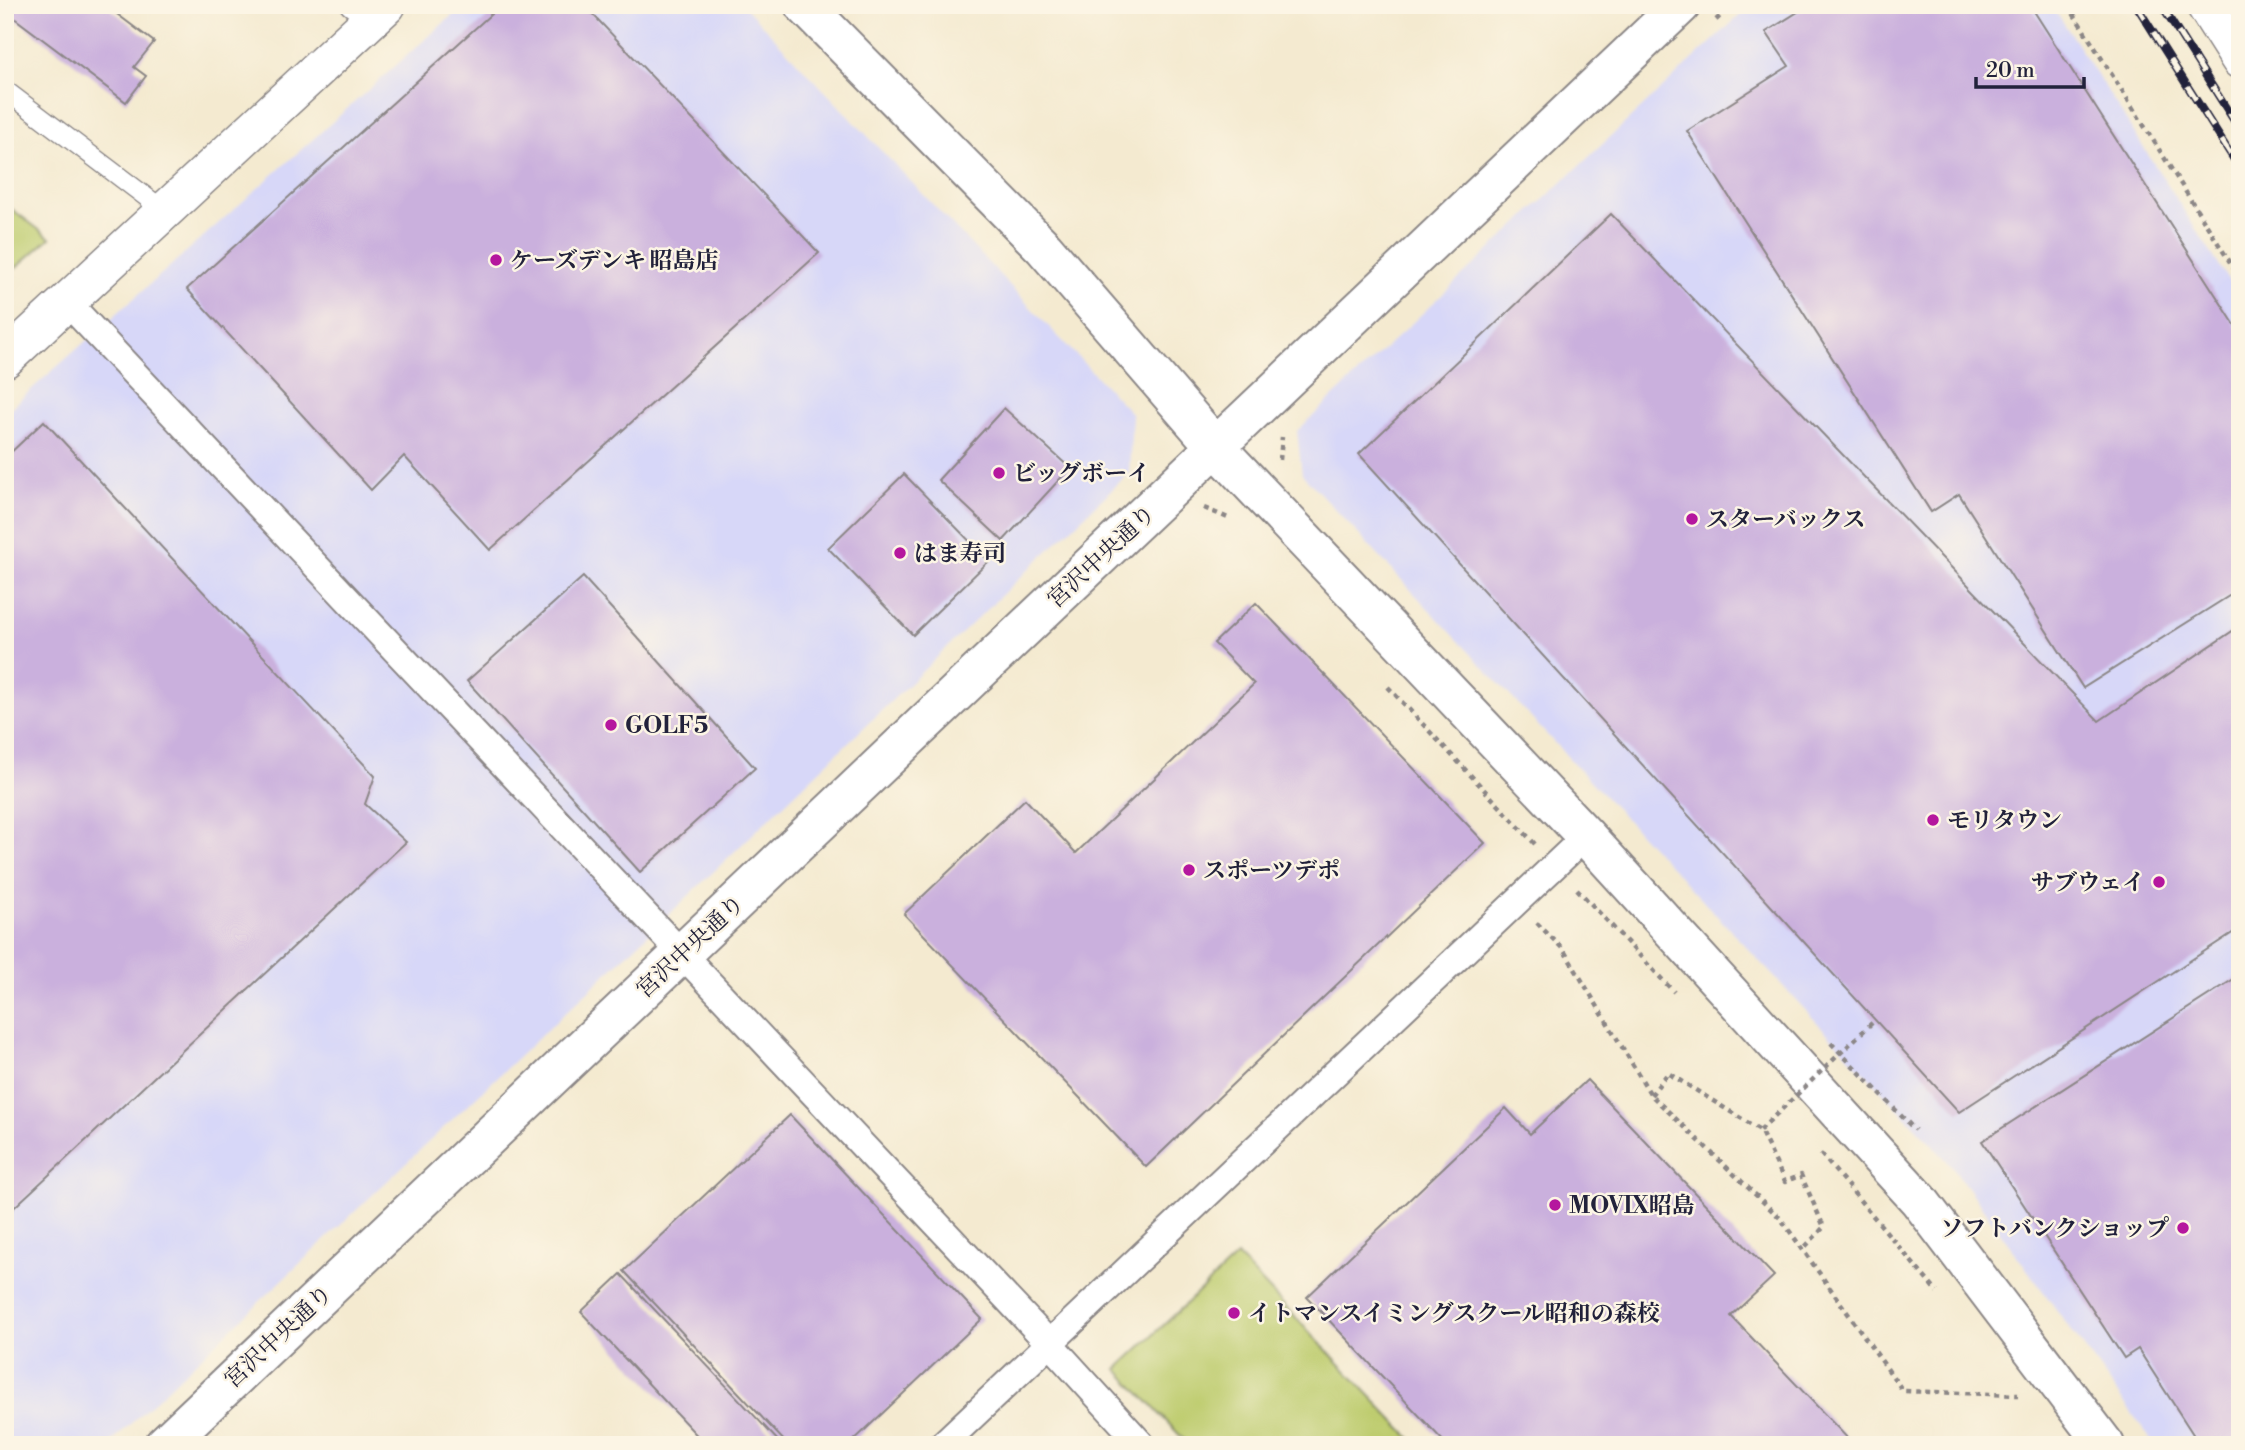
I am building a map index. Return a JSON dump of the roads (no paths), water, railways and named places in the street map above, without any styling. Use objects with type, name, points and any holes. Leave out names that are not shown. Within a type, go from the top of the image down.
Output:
[{"type":"street","points":[[804,5],[1044,248],[1216,447],[1586,836],[1919,1200],[2105,1445]]},
{"type":"street","points":[[2204,5],[2240,60]]},
{"type":"street","points":[[5,359],[166,212],[368,10]]},
{"type":"street","name":"宮沢中央通り","points":[[164,1445],[1216,447],[1696,15]]},
{"type":"street","points":[[67,302],[1049,1343],[1142,1445]]},
{"type":"street","points":[[942,1445],[1586,836]]},
{"type":"lane","points":[[5,90],[166,212]]},
{"type":"railway","points":[[2136,5],[2240,169]]},
{"type":"railway","points":[[2161,5],[2240,130]]},
{"type":"place","name":"ケーズデンキ 昭島店","points":[[496,260]]},
{"type":"place","name":"ビッグボーイ","points":[[999,473]]},
{"type":"place","name":"スターバックス","points":[[1692,519]]},
{"type":"place","name":"はま寿司","points":[[900,553]]},
{"type":"place","name":"GOLF5","points":[[611,725]]},
{"type":"place","name":"モリタウン","points":[[1933,820]]},
{"type":"place","name":"スポーツデポ","points":[[1189,870]]},
{"type":"place","name":"サブウェイ","points":[[2159,882]]},
{"type":"place","name":"MOVIX昭島","points":[[1555,1205]]},
{"type":"place","name":"ソフトバンクショップ","points":[[2183,1228]]},
{"type":"place","name":"イトマンスイミングスクール昭和の森校","points":[[1234,1313]]}]
